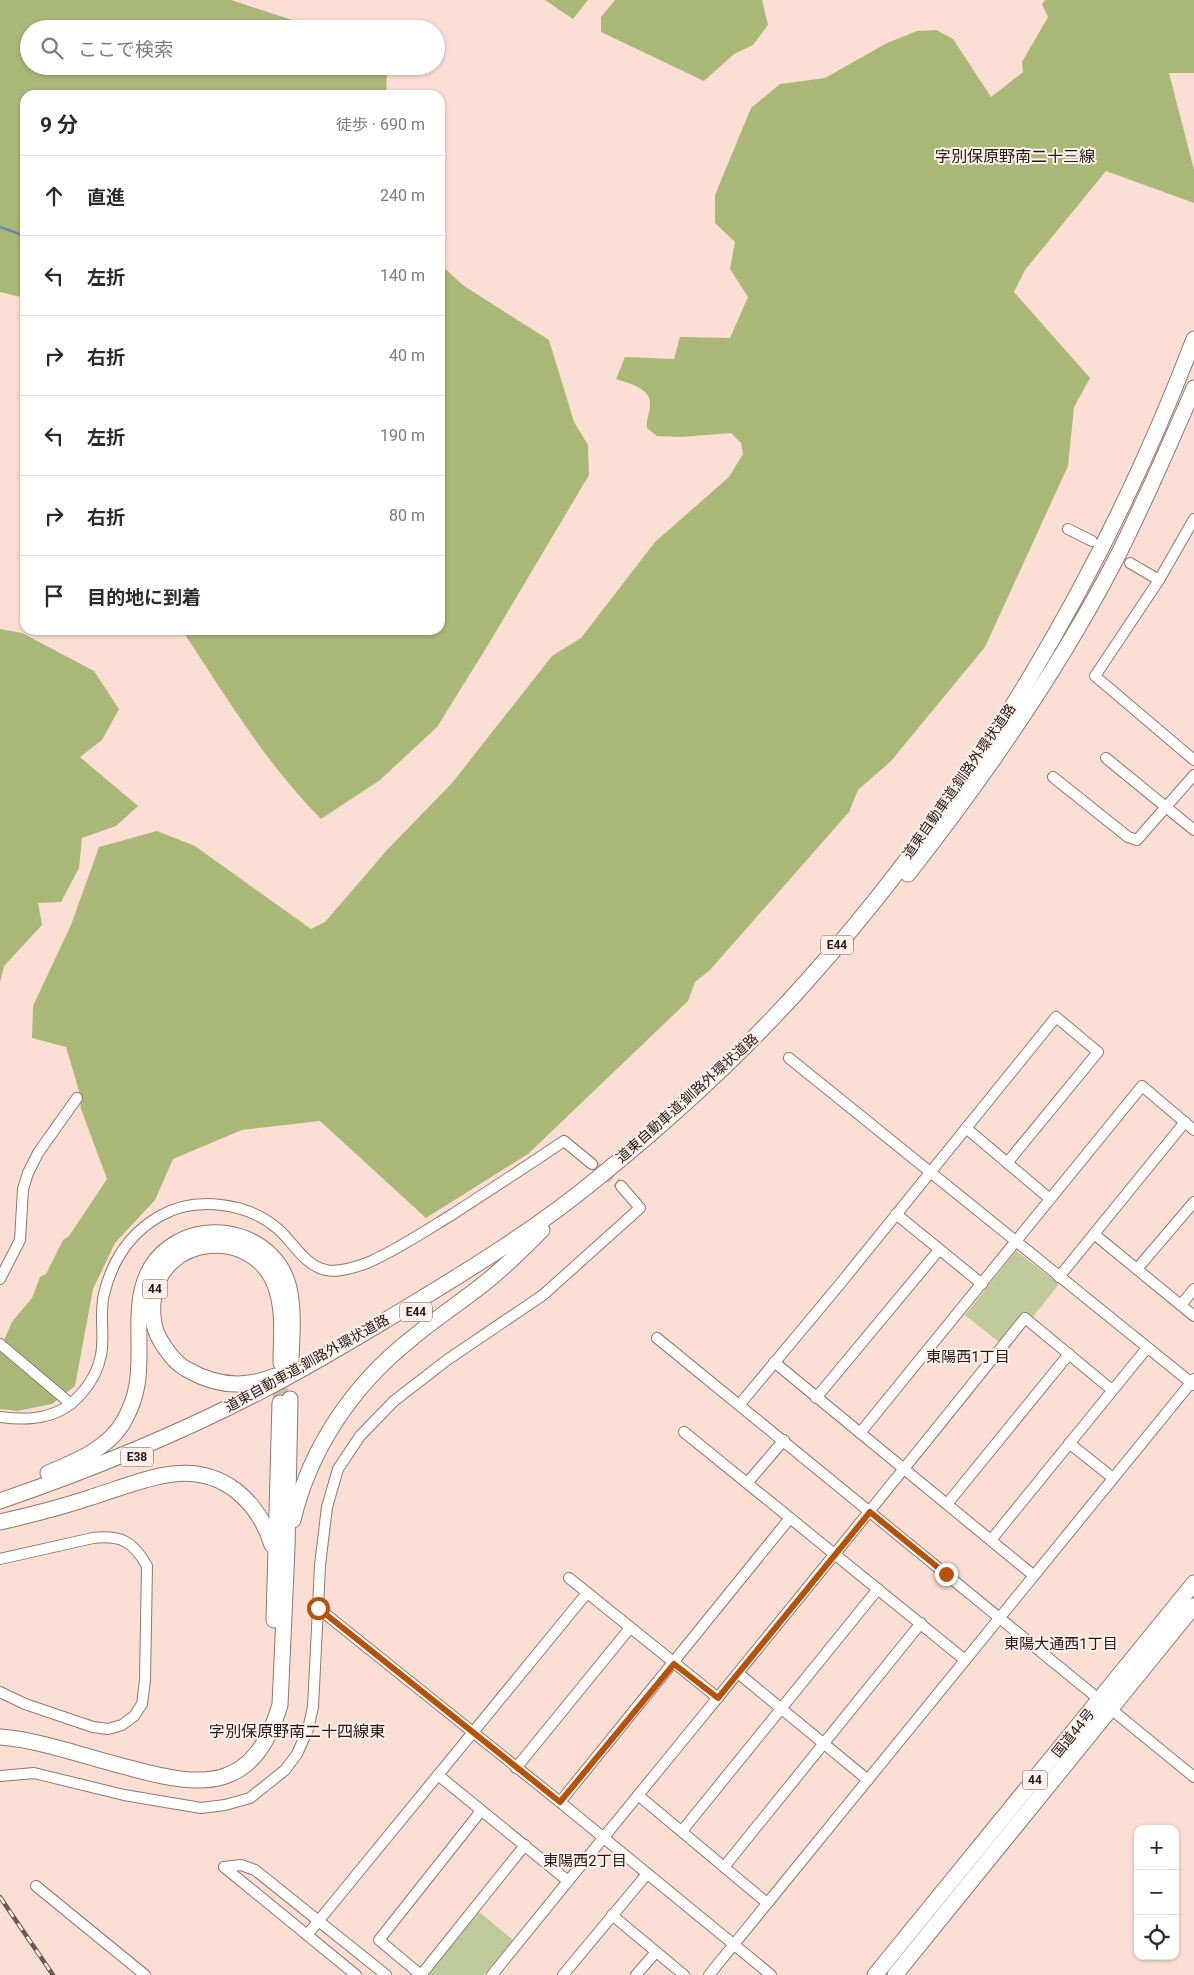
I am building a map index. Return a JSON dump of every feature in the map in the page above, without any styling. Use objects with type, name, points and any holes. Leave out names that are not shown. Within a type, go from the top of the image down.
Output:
[{"type":"highway","name":"道東自動車道;釧路外環状道路","points":[[0,1501],[155,1441],[210,1417],[285,1392],[322,1357],[460,1275],[537,1225],[597,1179],[711,1080],[808,980],[856,923],[947,804],[999,728],[1053,640],[1100,552],[1145,458],[1194,339]]},
{"type":"highway","name":"道東自動車道;釧路外環状道路","points":[[0,1508],[158,1449],[285,1392],[394,1326],[542,1230],[610,1179],[717,1085],[815,985],[915,864],[956,811],[1010,735],[1067,646],[1115,561],[1161,465],[1194,388]]},
{"type":"highway","points":[[0,1731],[14,1732],[183,1774],[206,1774],[235,1765],[259,1742],[266,1727],[272,1703],[281,1551],[307,1476],[332,1426],[363,1383],[380,1365],[492,1277],[542,1230]]},
{"type":"highway","name":"44","points":[[0,1493],[88,1455],[113,1435],[124,1422],[132,1405],[138,1384],[138,1312],[142,1291],[148,1274],[158,1258],[183,1239],[196,1234],[225,1232],[251,1241],[273,1258],[283,1270],[289,1288],[292,1319],[286,1361],[277,1291],[271,1277],[255,1258],[234,1247],[210,1245],[194,1248],[180,1254],[158,1280],[153,1296],[152,1313],[154,1328],[170,1355],[182,1367],[212,1382],[245,1384],[264,1381],[322,1357]]},
{"type":"highway","points":[[0,1737],[29,1742],[180,1780],[207,1780],[222,1777],[238,1770],[251,1760],[264,1744],[272,1729],[280,1705],[285,1392]]},
{"type":"highway","points":[[0,1522],[58,1508],[147,1480],[172,1474],[189,1473],[219,1480],[235,1489],[260,1515],[281,1551]]},
{"type":"highway","name":"国道44号","points":[[895,1975],[1105,1704],[1194,1583]]},
{"type":"highway","name":"国道44号","points":[[875,1975],[1105,1704],[1194,1606]]},
{"type":"street","points":[[1194,519],[1159,580],[1095,676],[1194,760]]},
{"type":"street","points":[[1068,529],[1092,541]]},
{"type":"street","points":[[1130,563],[1159,580]]},
{"type":"street","points":[[1106,758],[1194,830]]},
{"type":"street","points":[[1054,777],[1128,838],[1137,840],[1194,775]]},
{"type":"street","points":[[740,1404],[1056,1017],[1098,1052],[1007,1163]]},
{"type":"street","points":[[709,1975],[1033,1575],[1193,1382],[1147,1348],[930,1170],[789,1058]]},
{"type":"street","points":[[860,1433],[1142,1086],[1194,1130]]},
{"type":"street","points":[[0,1280],[20,1240],[23,1189],[28,1173],[38,1153],[77,1098]]},
{"type":"street","points":[[1059,1277],[1186,1122]]},
{"type":"street","points":[[966,1128],[1050,1199]]},
{"type":"street","points":[[0,1417],[28,1419],[48,1416],[71,1404],[88,1386],[101,1354],[103,1296],[111,1271],[139,1230],[162,1215],[186,1206],[213,1204],[237,1207],[257,1215],[277,1228],[311,1264],[326,1270],[343,1269],[366,1263],[417,1236],[564,1141],[592,1164]]},
{"type":"street","points":[[0,1776],[34,1773],[124,1795],[201,1808],[225,1806],[250,1798],[285,1770],[297,1754],[308,1729],[313,1707],[320,1565],[327,1507],[338,1469],[360,1436],[394,1401],[447,1360],[542,1296],[640,1208],[621,1186]]},
{"type":"street","points":[[1138,1269],[1194,1202]]},
{"type":"street","points":[[896,1214],[982,1284]]},
{"type":"street","points":[[1094,1234],[1194,1316]]},
{"type":"street","points":[[816,1398],[939,1250]]},
{"type":"street","points":[[1181,1305],[1194,1289]]},
{"type":"street","points":[[492,1975],[834,1553],[905,1469],[1025,1318],[1112,1390]]},
{"type":"street","points":[[657,1338],[1194,1777]]},
{"type":"street","points":[[0,1344],[71,1404]]},
{"type":"street","points":[[990,1540],[1147,1348]]},
{"type":"street","points":[[947,1504],[1069,1354]]},
{"type":"street","points":[[774,1362],[1033,1575]]},
{"type":"street","points":[[684,1432],[965,1660]]},
{"type":"street","points":[[748,1482],[784,1440]]},
{"type":"street","points":[[1069,1443],[1113,1478]]},
{"type":"street","points":[[560,1802],[674,1664],[790,1518]]},
{"type":"street","points":[[0,1560],[109,1536],[120,1538],[131,1544],[147,1566],[145,1680],[142,1704],[134,1716],[122,1725],[108,1729],[93,1727],[25,1704],[0,1692]]},
{"type":"street","points":[[569,1578],[718,1698]]},
{"type":"street","points":[[682,1831],[878,1589]]},
{"type":"street","points":[[307,1935],[587,1593]]},
{"type":"street","points":[[318,1608],[772,1975]]},
{"type":"street","points":[[724,1867],[921,1623]]},
{"type":"street","points":[[516,1768],[630,1628]]},
{"type":"street","points":[[738,1673],[868,1780]]},
{"type":"street","points":[[438,1775],[568,1881]]},
{"type":"street","points":[[638,1795],[768,1903]]},
{"type":"street","points":[[481,1811],[379,1940],[421,1975],[525,1845]]},
{"type":"street","points":[[356,1975],[224,1867],[241,1864],[255,1870],[386,1975]]},
{"type":"street","points":[[563,1975],[647,1874]]},
{"type":"street","points":[[36,1886],[145,1975]]},
{"type":"street","points":[[612,1915],[684,1975]]},
{"type":"street","points":[[636,1975],[656,1952]]},
{"type":"green space","points":[[0,0],[231,0],[292,20],[20,20],[20,75],[387,75],[386,90],[20,90],[20,297],[0,292]]},
{"type":"green space","points":[[545,0],[588,0],[573,19]]},
{"type":"green space","points":[[615,0],[762,0],[768,25],[753,45],[734,54],[704,81],[601,32],[601,17]]},
{"type":"green space","points":[[1045,0],[1194,0],[1194,73],[1169,73],[1194,170],[1194,203],[1106,171],[1025,270],[1014,292],[1090,378],[1074,407],[1068,466],[985,647],[891,761],[858,790],[849,812],[710,970],[695,982],[688,1001],[528,1154],[426,1218],[320,1121],[242,1130],[173,1159],[155,1200],[115,1243],[93,1289],[75,1386],[52,1404],[17,1411],[0,1409],[0,1349],[12,1322],[32,1298],[40,1277],[46,1274],[63,1240],[69,1236],[107,1179],[81,1109],[79,1091],[66,1047],[32,1038],[33,1006],[71,925],[99,847],[157,831],[195,846],[311,929],[325,922],[387,850],[452,783],[552,656],[581,638],[655,542],[729,477],[743,454],[741,443],[731,433],[681,437],[657,436],[647,428],[650,404],[647,394],[632,384],[616,379],[625,357],[674,359],[680,337],[730,338],[748,297],[730,269],[735,242],[715,223],[715,195],[751,108],[780,84],[825,78],[887,43],[917,31],[936,30],[953,39],[991,97],[1023,72],[1022,62],[1048,17],[1042,4]]},
{"type":"green space","points":[[445,269],[464,286],[549,340],[574,422],[588,445],[589,475],[437,727],[380,780],[321,819],[282,775],[230,704],[185,635],[445,635]]},
{"type":"green space","points":[[0,629],[26,635],[94,671],[119,709],[102,740],[80,757],[138,806],[116,826],[82,838],[79,868],[61,902],[38,903],[42,925],[4,966],[0,982]]},
{"type":"green space","points":[[1016,1251],[1059,1284],[1032,1318],[1024,1311],[999,1342],[965,1315]]},
{"type":"green space","points":[[479,1912],[513,1940],[484,1975],[428,1975]]},
{"type":"waterway","points":[[0,227],[20,234]]},
{"type":"tunnel","points":[[592,1164],[621,1186]]},
{"type":"tunnel","points":[[280,1403],[281,1363]]},
{"type":"railway","points":[[0,1897],[53,1975]]},
{"type":"district","name":"字別保原野南二十三線","points":[[1015,156]]},
{"type":"district","name":"東陽西1丁目","points":[[968,1357]]},
{"type":"district","name":"東陽大通西1丁目","points":[[1061,1644]]},
{"type":"district","name":"字別保原野南二十四線東","points":[[297,1731]]},
{"type":"district","name":"東陽西2丁目","points":[[585,1861]]},
{"type":"route","points":[[318,1608],[560,1802],[674,1664],[718,1698],[834,1553],[870,1512],[946,1574]]}]
